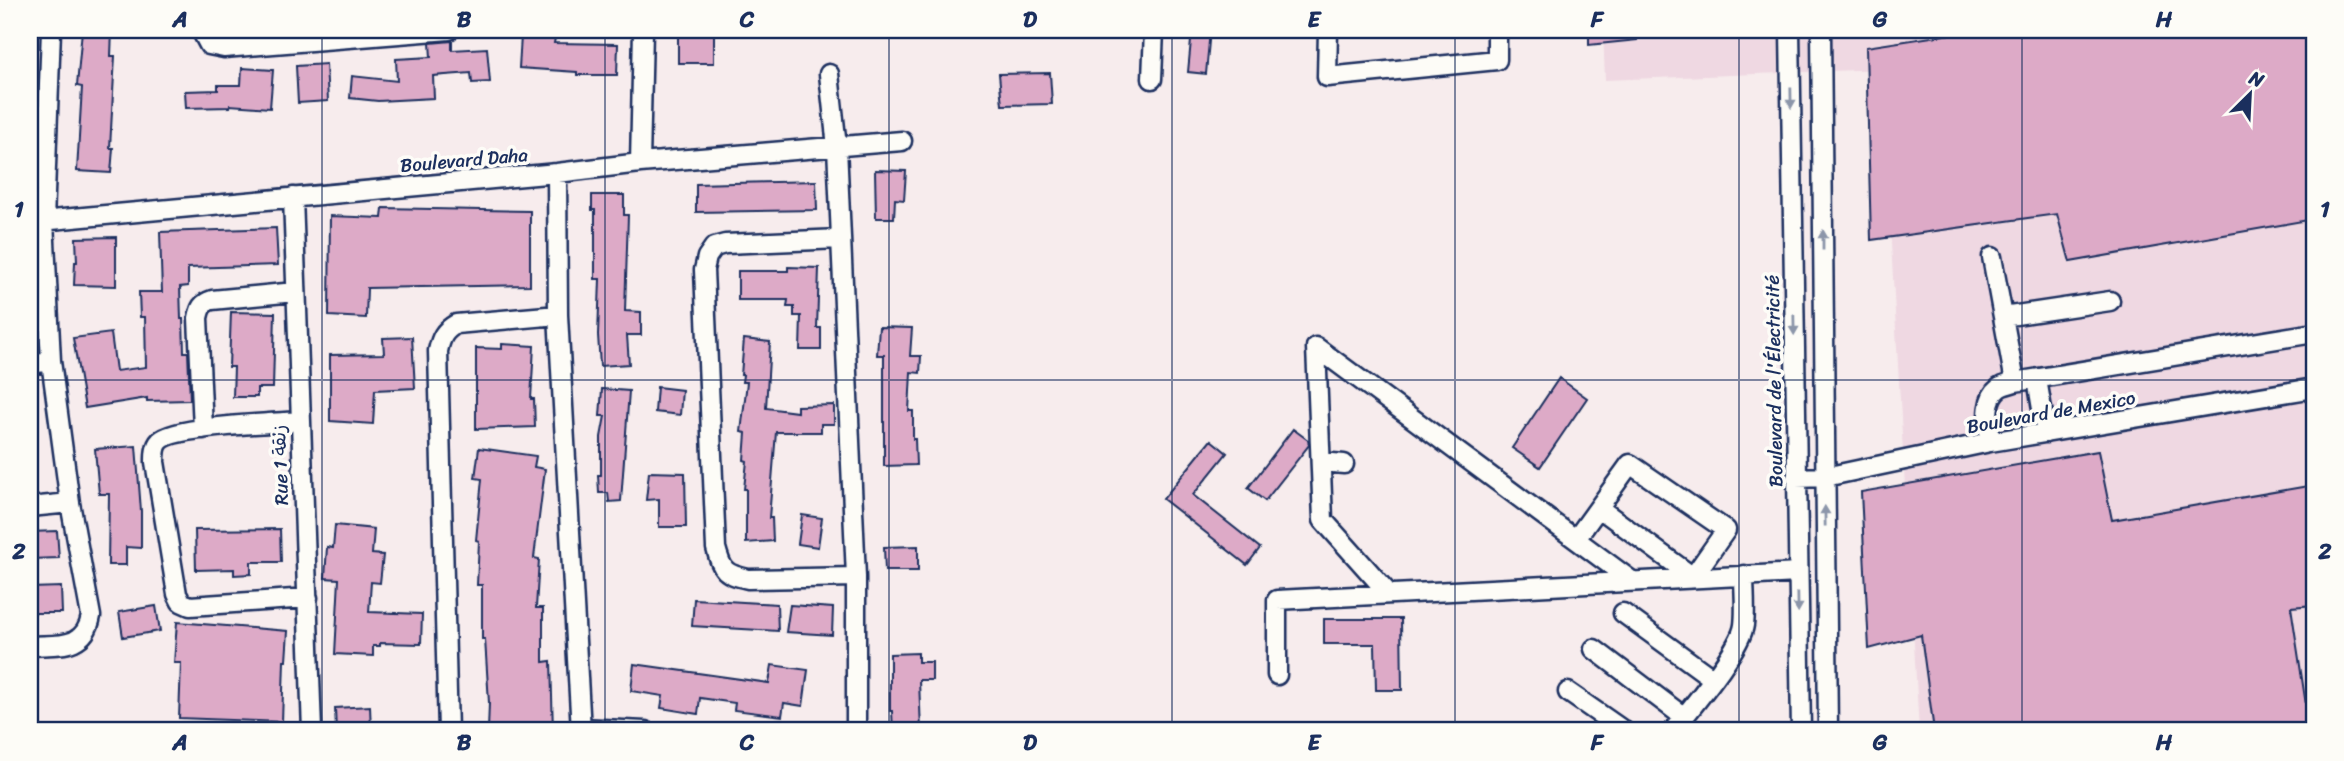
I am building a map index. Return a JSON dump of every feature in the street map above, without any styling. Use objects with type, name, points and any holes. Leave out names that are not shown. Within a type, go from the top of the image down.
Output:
[{"type":"street","points":[[30,646],[74,642],[83,637],[89,627],[91,610],[70,503],[51,361],[37,222],[51,30]]},
{"type":"street","points":[[201,30],[201,35],[209,45],[224,48],[338,34],[449,30]]},
{"type":"street","points":[[640,163],[643,30]]},
{"type":"street","points":[[1152,79],[1154,30]]},
{"type":"street","points":[[1328,30],[1327,77],[1497,60],[1497,30]]},
{"type":"street","name":"Boulevard de l'Électricité","points":[[1790,30],[1801,731]]},
{"type":"street","points":[[1821,30],[1828,731]]},
{"type":"street","points":[[830,74],[837,147],[856,577],[856,731]]},
{"type":"street","name":"Boulevard Daha","points":[[37,222],[640,163],[902,141]]},
{"type":"street","points":[[557,173],[558,315],[581,730],[645,731]]},
{"type":"street","name":"Rue 1 زنقة","points":[[293,197],[312,731]]},
{"type":"street","points":[[840,239],[725,244],[714,247],[708,257],[704,270],[716,548],[720,566],[731,575],[748,579],[856,577]]},
{"type":"street","points":[[1992,257],[2015,382]]},
{"type":"street","points":[[203,429],[198,318],[200,309],[205,302],[212,300],[295,292]]},
{"type":"street","points":[[2003,317],[2110,301]]},
{"type":"street","points":[[448,731],[438,351],[441,338],[446,329],[456,324],[558,315]]},
{"type":"street","points":[[1990,442],[1988,409],[1993,396],[1998,388],[2015,382],[2314,333]]},
{"type":"street","points":[[1389,594],[1323,520],[1316,347],[1632,581]]},
{"type":"street","points":[[30,363],[51,361]]},
{"type":"street","points":[[2037,379],[2046,433]]},
{"type":"street","name":"Boulevard de Mexico","points":[[1796,478],[1825,477],[1990,442],[2314,388]]},
{"type":"street","points":[[300,421],[203,429],[172,435],[161,440],[156,449],[155,462],[177,594],[181,602],[190,606],[308,598]]},
{"type":"street","points":[[1321,462],[1343,464]]},
{"type":"street","points":[[1576,540],[1630,464],[1726,530],[1693,577]]},
{"type":"street","points":[[30,507],[70,503]]},
{"type":"street","points":[[1599,508],[1693,577]]},
{"type":"street","points":[[1277,675],[1277,600],[1798,573]]},
{"type":"street","points":[[1594,649],[1678,724],[1730,656],[1744,626],[1744,575]]},
{"type":"street","points":[[1623,613],[1712,678]]},
{"type":"street","points":[[1569,692],[1624,731]]},
{"type":"shaded area","points":[[1603,30],[2314,30],[2314,731],[1919,731],[1881,69],[1605,80]]},
{"type":"building","points":[[82,30],[112,30],[111,56],[115,56],[111,173],[77,171],[82,87],[77,86]]},
{"type":"building","points":[[678,30],[714,30],[714,63],[678,63]]},
{"type":"building","points":[[1192,30],[1210,30],[1206,74],[1188,72]]},
{"type":"building","points":[[1589,30],[1637,30],[1637,40],[1589,45]]},
{"type":"building","points":[[1977,30],[2314,30],[2314,219],[2070,262],[2057,214],[1871,240],[1866,47]]},
{"type":"building","points":[[521,36],[555,38],[554,43],[618,44],[617,75],[577,75],[577,72],[519,68]]},
{"type":"building","points":[[452,41],[452,50],[487,48],[490,82],[472,83],[471,73],[433,76],[434,98],[378,101],[350,98],[352,76],[397,81],[396,59],[431,57],[430,43]]},
{"type":"building","points":[[326,64],[328,101],[298,103],[296,66]]},
{"type":"building","points":[[242,68],[273,70],[270,108],[230,105],[186,108],[185,91],[218,90],[218,85],[241,85]]},
{"type":"building","points":[[1050,73],[1052,104],[1002,105],[999,74]]},
{"type":"building","points":[[875,170],[906,171],[904,200],[895,199],[894,218],[876,218]]},
{"type":"building","points":[[816,181],[817,210],[696,212],[696,184]]},
{"type":"building","points":[[592,195],[624,195],[624,215],[628,215],[625,311],[641,312],[641,335],[627,335],[629,364],[600,366],[600,279],[595,279],[595,210],[592,210]]},
{"type":"building","points":[[383,208],[530,211],[530,285],[367,288],[366,318],[329,316],[330,216],[382,218]]},
{"type":"building","points":[[276,228],[278,265],[188,268],[188,286],[180,287],[184,352],[188,352],[190,400],[147,401],[147,398],[85,408],[73,338],[111,333],[116,371],[146,367],[145,317],[140,317],[139,292],[162,292],[160,232]]},
{"type":"building","points":[[116,237],[116,286],[74,285],[76,238]]},
{"type":"building","points":[[788,267],[819,268],[817,328],[821,328],[821,350],[800,350],[801,316],[794,316],[794,307],[787,307],[788,300],[738,300],[738,271],[788,271]]},
{"type":"building","points":[[231,312],[275,313],[273,388],[257,388],[257,397],[233,397],[234,367],[229,367]]},
{"type":"building","points":[[879,327],[912,328],[910,356],[921,356],[920,373],[911,372],[909,411],[913,411],[916,465],[884,466],[884,355],[877,355]]},
{"type":"building","points":[[412,337],[415,388],[375,390],[373,424],[330,421],[330,355],[384,354],[383,338]]},
{"type":"building","points":[[744,339],[770,342],[766,408],[797,412],[797,406],[834,405],[834,424],[821,424],[821,432],[776,432],[769,518],[772,518],[773,541],[746,543],[746,433],[741,432],[747,382],[742,382],[741,375]]},
{"type":"building","points":[[502,344],[534,346],[531,399],[534,399],[535,427],[476,429],[476,348],[502,349]]},
{"type":"building","points":[[1559,378],[1587,398],[1540,467],[1512,448]]},
{"type":"building","points":[[657,387],[682,390],[680,415],[655,412]]},
{"type":"building","points":[[602,389],[629,391],[621,501],[609,502],[608,493],[599,493],[598,475],[601,475],[601,437],[605,416],[600,416]]},
{"type":"building","points":[[1293,429],[1308,440],[1309,445],[1265,501],[1248,488]]},
{"type":"building","points":[[1211,440],[1227,453],[1193,495],[1260,548],[1247,565],[1163,499]]},
{"type":"building","points":[[136,446],[141,548],[126,547],[126,565],[108,565],[109,494],[99,494],[95,449]]},
{"type":"building","points":[[479,448],[536,456],[534,467],[545,469],[534,558],[539,559],[536,608],[543,608],[543,662],[551,661],[553,731],[488,731],[485,639],[482,639],[482,585],[477,585],[479,541],[476,540],[482,479],[475,478]]},
{"type":"building","points":[[2098,451],[2112,520],[2314,485],[2314,605],[2291,607],[2310,731],[1934,731],[1921,635],[1869,649],[1861,492]]},
{"type":"building","points":[[649,472],[685,473],[686,527],[659,527],[659,499],[646,500]]},
{"type":"building","points":[[802,515],[822,518],[818,547],[798,544]]},
{"type":"building","points":[[335,525],[374,529],[372,554],[383,555],[380,583],[371,582],[369,612],[422,614],[421,644],[380,643],[380,646],[373,646],[373,656],[335,654],[339,579],[325,578],[327,547],[333,548]]},
{"type":"building","points":[[280,529],[281,562],[251,562],[251,574],[234,575],[234,569],[196,570],[195,530]]},
{"type":"building","points":[[57,531],[59,558],[30,559],[30,532]]},
{"type":"building","points":[[918,546],[918,571],[885,571],[884,547]]},
{"type":"building","points":[[61,587],[62,613],[30,613],[30,588]]},
{"type":"building","points":[[694,599],[777,604],[778,631],[692,626]]},
{"type":"building","points":[[790,605],[833,608],[832,635],[786,632]]},
{"type":"building","points":[[156,606],[160,631],[123,637],[119,612]]},
{"type":"building","points":[[1324,619],[1401,619],[1402,690],[1376,690],[1375,644],[1324,644]]},
{"type":"building","points":[[177,622],[288,631],[282,722],[179,718],[181,663],[174,663]]},
{"type":"building","points":[[918,653],[918,662],[932,662],[932,680],[919,680],[921,731],[893,731],[890,711],[890,654]]},
{"type":"building","points":[[634,664],[769,683],[772,665],[808,670],[803,706],[784,703],[782,716],[734,710],[735,703],[700,698],[698,714],[661,708],[663,696],[631,691]]},
{"type":"building","points":[[370,706],[371,731],[336,731],[335,708]]}]
